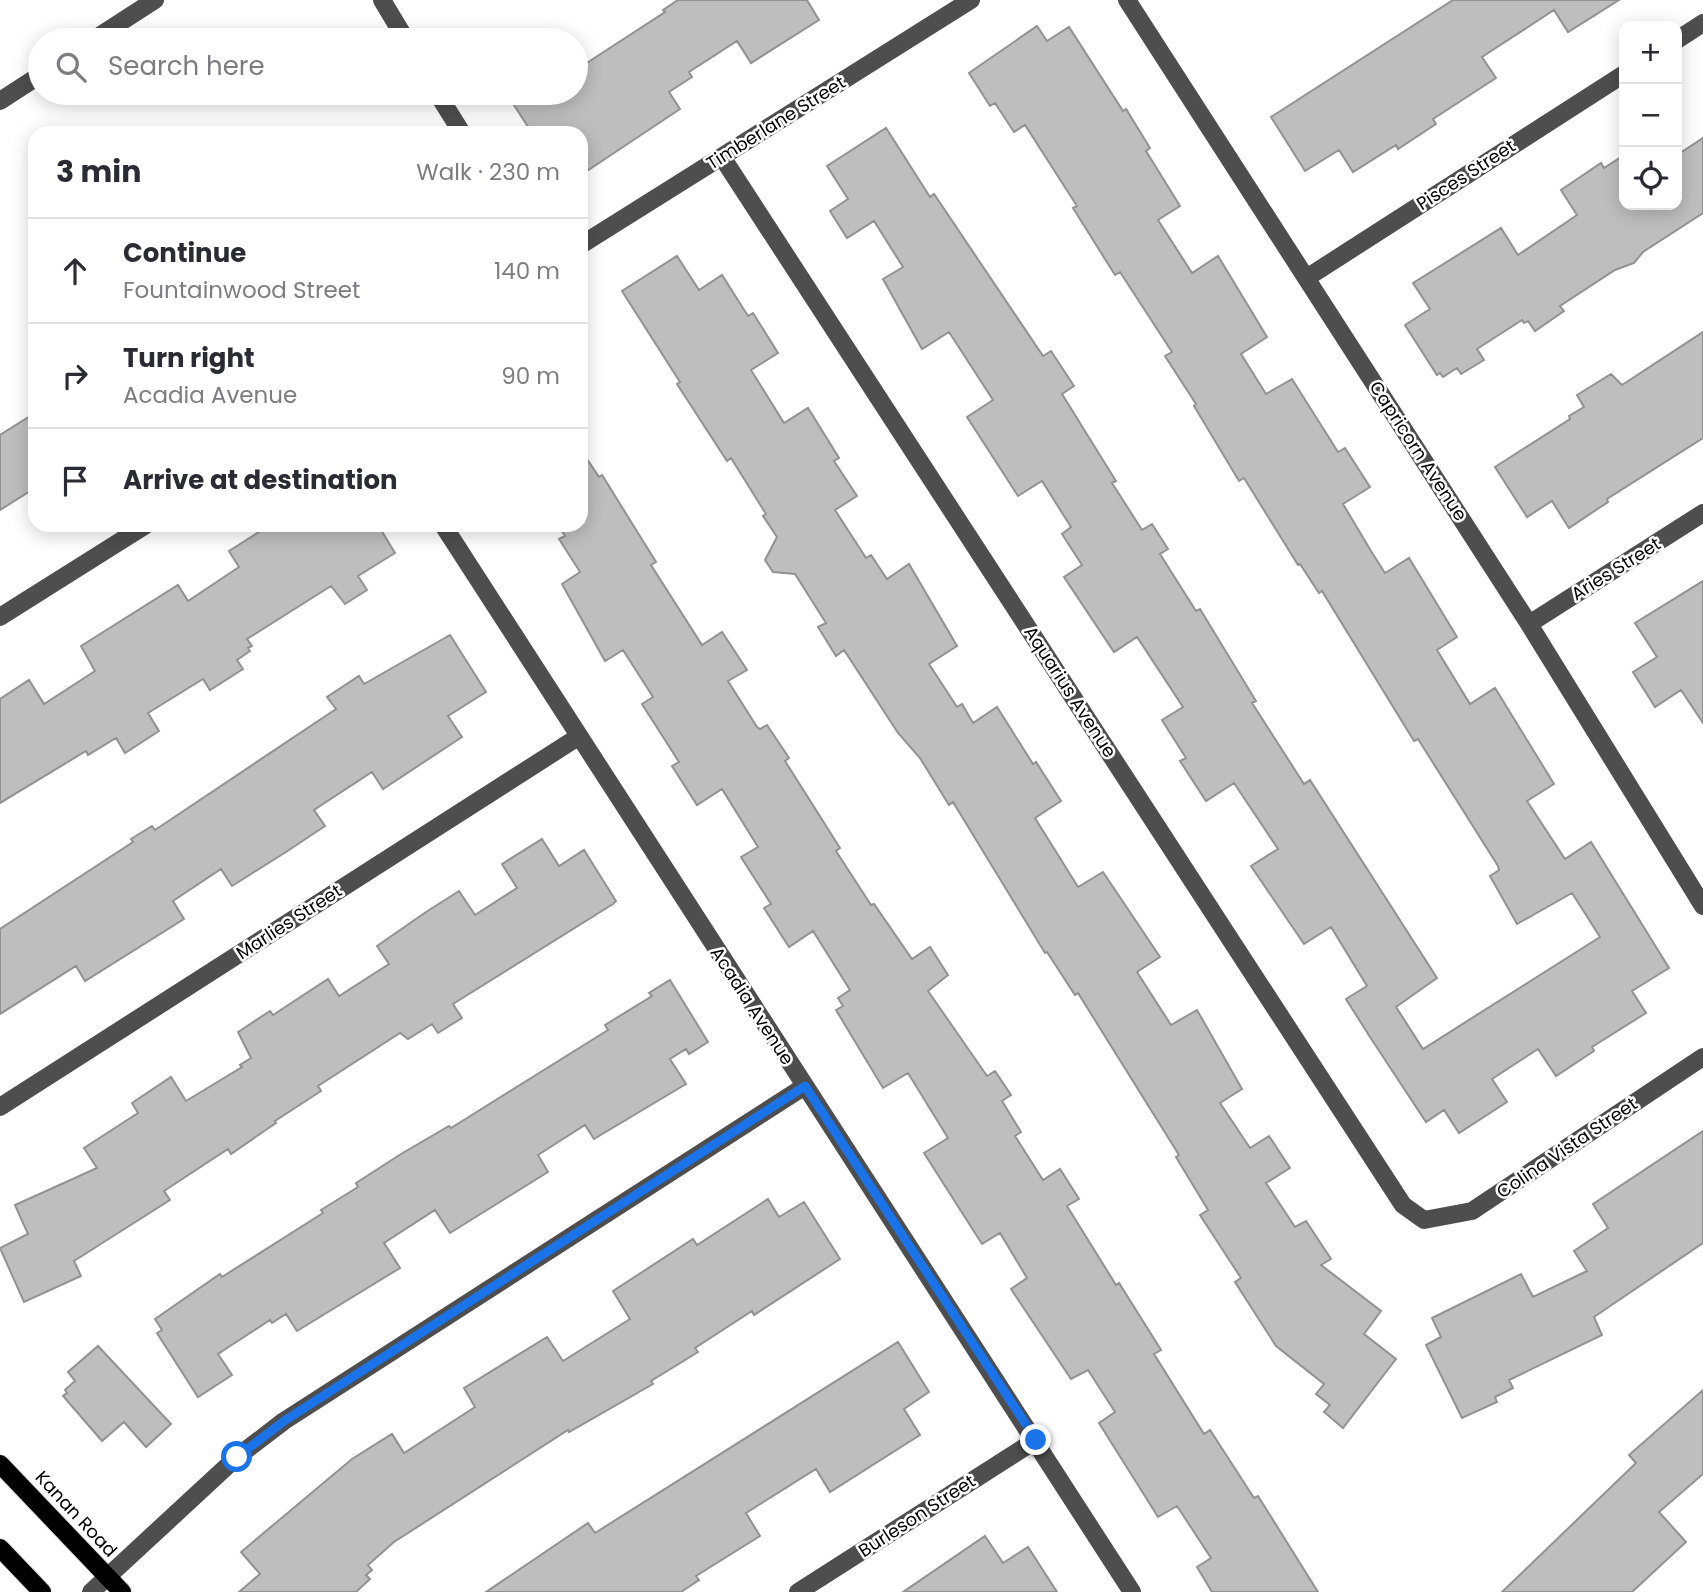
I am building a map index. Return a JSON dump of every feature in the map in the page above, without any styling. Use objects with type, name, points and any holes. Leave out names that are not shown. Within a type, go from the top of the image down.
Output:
[{"type":"main road","name":"Kanan Road","points":[[0,1464],[122,1592]]},
{"type":"main road","points":[[0,1548],[42,1592]]},
{"type":"street","points":[[112,28],[155,0]]},
{"type":"street","points":[[382,0],[399,28]]},
{"type":"street","name":"Timberlane Street","points":[[588,240],[971,0]]},
{"type":"street","name":"Capricorn Avenue","points":[[1127,0],[1308,277],[1529,624],[1703,906]]},
{"type":"street","points":[[1682,37],[1703,23]]},
{"type":"street","name":"Pisces Street","points":[[1308,277],[1619,77]]},
{"type":"street","points":[[0,101],[28,83]]},
{"type":"street","points":[[445,105],[458,126]]},
{"type":"street","name":"Aquarius Avenue","points":[[722,157],[1403,1205],[1424,1220]]},
{"type":"street","name":"Aries Street","points":[[1529,624],[1703,513]]},
{"type":"street","points":[[0,617],[134,532]]},
{"type":"street","name":"Acadia Avenue","points":[[447,532],[1132,1592]]},
{"type":"street","name":"Marlies Street","points":[[0,1107],[578,737]]},
{"type":"street","name":"Colina Vista Street","points":[[1424,1220],[1472,1211],[1703,1057]]},
{"type":"street","points":[[91,1592],[237,1457],[284,1421],[805,1086]]},
{"type":"street","name":"Burleson Street","points":[[798,1592],[1036,1440]]},
{"type":"building","points":[[678,0],[807,0],[819,20],[751,63],[737,41],[689,72],[692,77],[669,92],[680,109],[588,170],[588,126],[528,126],[514,105],[588,105],[588,62],[665,12],[663,10]]},
{"type":"building","points":[[1453,0],[1619,0],[1568,32],[1554,10],[1482,57],[1496,78],[1433,119],[1436,124],[1398,149],[1396,145],[1353,172],[1339,150],[1305,171],[1271,117]]},
{"type":"building","points":[[1037,26],[1047,41],[1069,27],[1123,111],[1126,109],[1150,148],[1146,151],[1180,206],[1158,220],[1192,273],[1218,256],[1267,337],[1241,354],[1266,394],[1292,379],[1338,452],[1345,448],[1370,487],[1343,504],[1371,551],[1385,573],[1409,558],[1457,637],[1437,650],[1470,704],[1495,688],[1554,784],[1527,801],[1565,859],[1591,842],[1669,968],[1632,991],[1646,1013],[1592,1047],[1594,1051],[1556,1076],[1538,1049],[1492,1079],[1507,1102],[1459,1133],[1444,1110],[1426,1122],[1346,999],[1367,986],[1331,927],[1304,944],[1251,866],[1278,849],[1234,783],[1206,801],[1180,761],[1186,758],[1162,720],[1183,707],[1137,637],[1114,652],[1064,577],[1082,565],[1062,534],[1071,527],[1042,481],[1018,496],[967,417],[993,400],[949,332],[922,349],[883,279],[903,267],[874,221],[847,238],[830,211],[848,199],[827,166],[886,128],[930,197],[934,194],[1043,356],[1051,351],[1074,386],[1062,394],[1116,481],[1112,483],[1142,530],[1152,524],[1168,549],[1160,554],[1196,611],[1200,609],[1256,701],[1252,703],[1304,784],[1310,780],[1437,978],[1396,1007],[1423,1049],[1600,937],[1572,893],[1517,924],[1490,876],[1499,870],[1498,866],[1418,739],[1414,741],[1322,591],[1319,593],[1300,564],[1298,565],[1244,478],[1239,481],[1194,406],[1196,404],[1165,356],[1172,352],[1120,272],[1115,275],[1073,208],[1077,206],[1025,125],[1014,132],[995,103],[990,106],[969,73]]},
{"type":"building","points":[[1703,138],[1703,213],[1643,252],[1634,263],[1615,270],[1560,306],[1564,311],[1535,331],[1528,321],[1524,323],[1522,320],[1477,349],[1484,360],[1461,374],[1457,368],[1443,377],[1440,373],[1437,375],[1405,325],[1430,309],[1413,283],[1501,228],[1518,255],[1577,215],[1561,190],[1601,163],[1604,168],[1619,158],[1619,210],[1682,210],[1682,152]]},
{"type":"building","points":[[677,256],[699,290],[722,275],[748,316],[753,313],[778,353],[751,370],[784,423],[808,408],[839,458],[834,461],[857,496],[835,510],[866,558],[871,555],[887,579],[909,564],[957,646],[929,664],[957,707],[962,704],[973,723],[997,707],[1033,764],[1036,762],[1061,801],[1035,818],[1078,887],[1103,872],[1160,957],[1137,972],[1171,1025],[1197,1010],[1242,1089],[1220,1103],[1250,1148],[1269,1136],[1290,1168],[1266,1183],[1295,1227],[1306,1221],[1331,1259],[1321,1265],[1381,1311],[1364,1334],[1396,1359],[1343,1428],[1324,1412],[1330,1405],[1316,1394],[1324,1384],[1276,1346],[1235,1282],[1241,1278],[1200,1215],[1208,1210],[1176,1157],[1179,1155],[1078,993],[1075,995],[1047,952],[1045,953],[953,802],[949,805],[920,758],[898,733],[844,650],[836,656],[818,627],[826,623],[795,574],[773,572],[765,560],[777,537],[763,516],[766,514],[731,458],[727,461],[677,384],[680,382],[622,291]]},
{"type":"building","points":[[1703,332],[1703,438],[1607,499],[1608,502],[1569,528],[1552,501],[1527,517],[1495,467],[1570,419],[1569,416],[1584,407],[1577,395],[1611,374],[1622,385]]},
{"type":"building","points":[[28,417],[28,492],[0,510],[0,435]]},
{"type":"building","points":[[588,460],[599,477],[602,475],[656,562],[651,565],[702,645],[722,632],[747,670],[728,681],[757,727],[760,729],[767,725],[789,758],[785,761],[840,848],[836,851],[871,905],[874,904],[912,959],[930,947],[948,975],[928,991],[987,1076],[995,1071],[1011,1095],[1002,1101],[1021,1132],[1015,1136],[1043,1180],[1060,1169],[1079,1199],[1067,1206],[1116,1285],[1119,1283],[1161,1350],[1154,1354],[1204,1434],[1210,1430],[1254,1498],[1258,1496],[1318,1592],[1212,1592],[1197,1567],[1211,1558],[1177,1506],[1158,1517],[1099,1423],[1115,1412],[1088,1370],[1071,1379],[1011,1289],[1027,1278],[1000,1233],[982,1244],[924,1153],[948,1138],[908,1073],[883,1088],[836,1010],[843,1006],[838,998],[850,990],[813,931],[789,947],[764,908],[771,904],[741,857],[758,847],[722,789],[697,805],[672,766],[679,762],[642,704],[653,697],[623,650],[605,661],[562,584],[580,572],[559,539],[565,536],[562,532],[588,532]]},
{"type":"building","points":[[259,532],[382,532],[395,553],[358,576],[367,590],[345,604],[331,586],[247,639],[252,646],[248,648],[250,651],[237,660],[243,669],[210,690],[203,679],[148,713],[159,731],[125,753],[116,738],[88,755],[86,751],[0,803],[0,699],[29,680],[44,704],[95,671],[81,646],[178,585],[188,601],[239,567],[229,551]]},
{"type":"building","points":[[1703,581],[1703,723],[1681,690],[1655,707],[1633,672],[1657,657],[1635,623]]},
{"type":"building","points":[[450,635],[486,692],[448,716],[462,737],[383,789],[372,772],[314,810],[325,826],[286,852],[232,886],[221,869],[173,901],[184,919],[85,981],[76,966],[0,1014],[0,929],[133,842],[131,839],[152,826],[155,830],[336,709],[327,697],[359,676],[364,684]]},
{"type":"building","points":[[542,839],[559,866],[584,850],[616,901],[453,1004],[462,1018],[438,1033],[432,1024],[408,1039],[400,1033],[318,1086],[321,1091],[231,1154],[228,1149],[164,1191],[170,1200],[74,1261],[81,1276],[24,1302],[0,1248],[28,1234],[15,1205],[97,1168],[84,1148],[138,1113],[132,1103],[171,1077],[186,1101],[242,1067],[240,1065],[251,1058],[238,1032],[270,1011],[273,1015],[328,979],[339,996],[389,964],[377,946],[459,891],[475,915],[517,888],[502,864]]},
{"type":"building","points":[[670,980],[708,1042],[689,1054],[686,1049],[670,1059],[686,1084],[594,1139],[585,1125],[538,1155],[548,1172],[450,1233],[435,1210],[384,1243],[400,1268],[297,1331],[286,1314],[272,1323],[270,1320],[218,1354],[232,1375],[198,1397],[157,1333],[162,1330],[155,1319],[220,1274],[222,1277],[323,1213],[321,1210],[358,1187],[356,1183],[401,1154],[449,1126],[451,1128],[608,1030],[605,1025],[652,996],[649,993]]},
{"type":"building","points":[[1703,1131],[1703,1243],[1594,1317],[1602,1335],[1509,1380],[1513,1388],[1495,1397],[1497,1402],[1462,1418],[1426,1345],[1441,1337],[1432,1318],[1521,1274],[1533,1297],[1587,1271],[1574,1251],[1608,1228],[1593,1204]]},
{"type":"building","points":[[768,1199],[779,1217],[804,1202],[840,1259],[754,1315],[752,1311],[695,1348],[698,1352],[651,1381],[653,1384],[569,1432],[568,1430],[394,1542],[368,1565],[372,1570],[366,1575],[370,1579],[356,1592],[239,1592],[260,1574],[241,1552],[352,1459],[392,1434],[404,1453],[475,1407],[464,1388],[547,1337],[563,1361],[630,1319],[613,1291],[693,1239],[697,1245]]},
{"type":"building","points":[[898,1342],[929,1392],[904,1409],[920,1435],[830,1492],[816,1469],[746,1513],[760,1536],[696,1576],[699,1580],[681,1592],[486,1592],[588,1523],[595,1533]]},
{"type":"building","points":[[98,1346],[171,1424],[146,1447],[124,1422],[102,1441],[63,1396],[67,1393],[65,1390],[75,1381],[68,1372]]},
{"type":"building","points":[[1703,1390],[1703,1474],[1659,1512],[1686,1542],[1632,1592],[1502,1592],[1636,1463],[1629,1455]]},
{"type":"building","points":[[985,1536],[1003,1563],[1028,1547],[1057,1592],[903,1592]]},
{"type":"route","points":[[237,1457],[284,1421],[805,1086],[1036,1440]]}]
